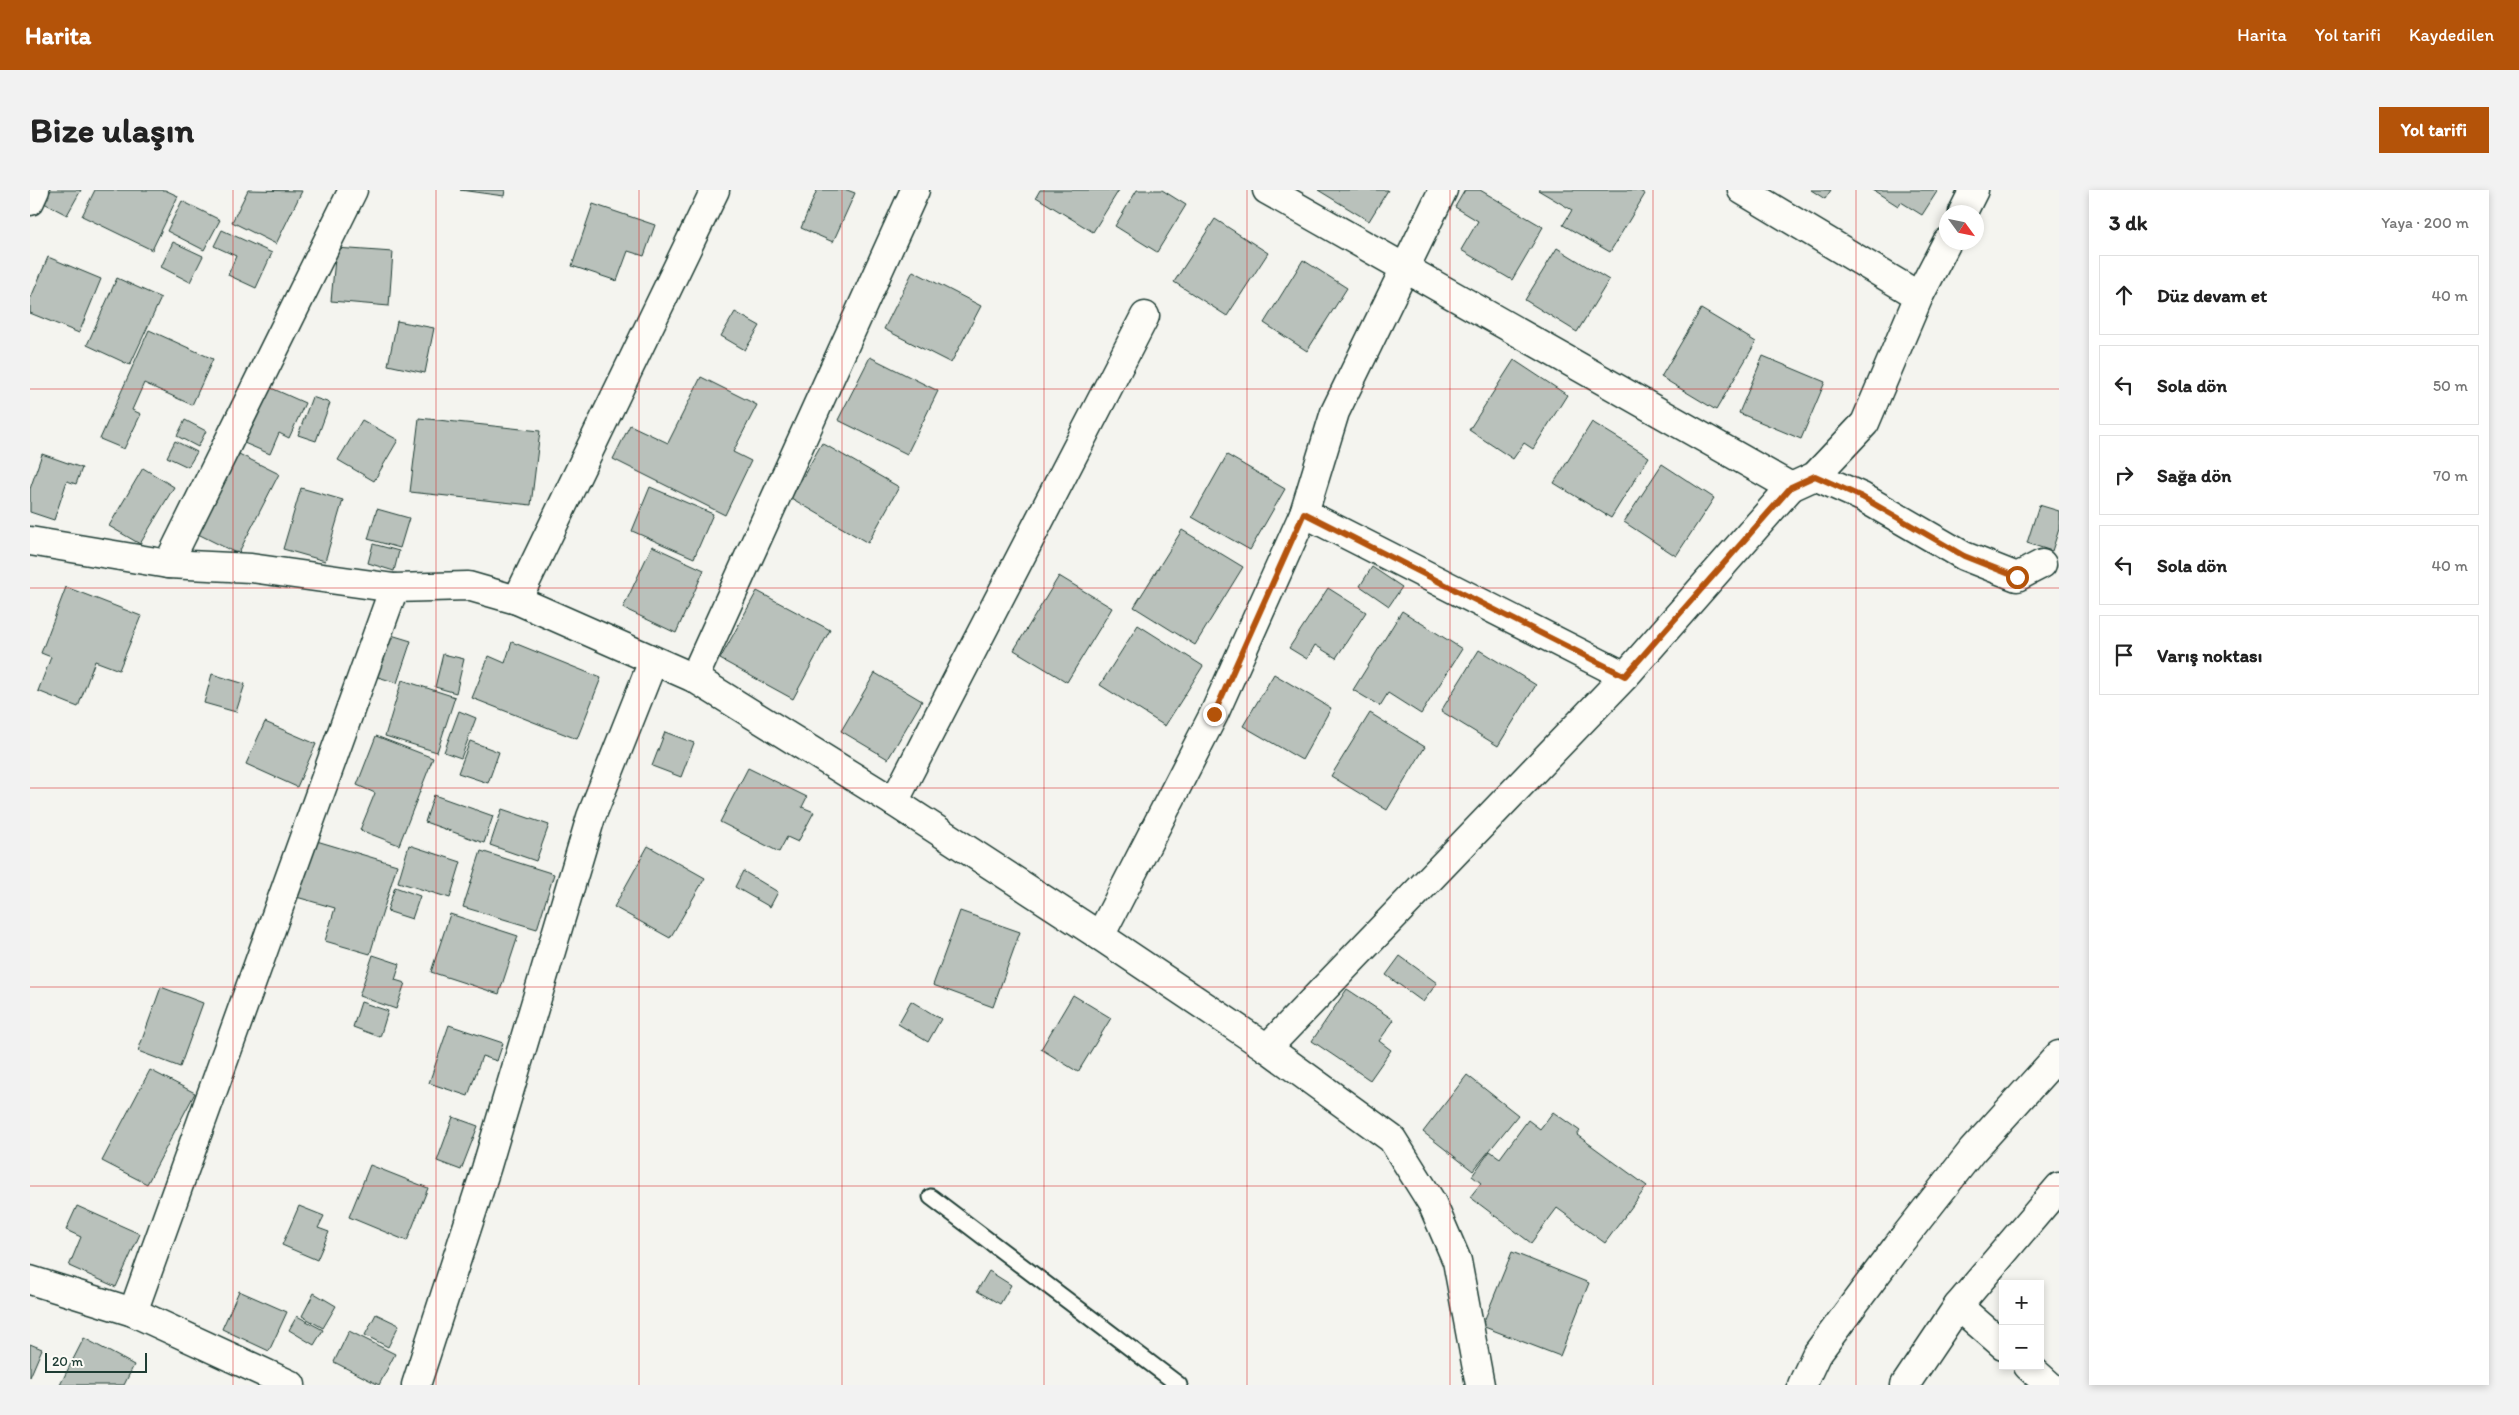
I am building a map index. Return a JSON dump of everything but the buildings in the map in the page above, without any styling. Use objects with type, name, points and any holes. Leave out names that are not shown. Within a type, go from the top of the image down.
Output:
[{"type":"main road","points":[[30,201],[36,190]]},
{"type":"main road","points":[[168,564],[353,190]]},
{"type":"main road","points":[[517,600],[715,190]]},
{"type":"main road","points":[[694,678],[915,190]]},
{"type":"main road","points":[[1267,190],[1405,270],[1803,482],[1862,497],[1964,556],[2017,577],[2042,564]]},
{"type":"main road","points":[[1100,936],[1214,714],[1304,513],[1335,412],[1443,190]]},
{"type":"main road","points":[[1742,190],[1919,296]]},
{"type":"main road","points":[[1966,205],[1974,190]]},
{"type":"main road","points":[[1267,1048],[1625,676],[1803,482],[1865,423],[1919,296],[1943,250]]},
{"type":"main road","points":[[894,802],[1145,316]]},
{"type":"main road","points":[[1304,513],[1625,676]]},
{"type":"main road","points":[[30,542],[168,564],[251,568],[394,588],[468,586],[517,600],[694,678],[894,802],[1100,936],[1267,1048],[1392,1139],[1432,1203],[1457,1261],[1480,1385]]},
{"type":"main road","points":[[133,1312],[394,588]]},
{"type":"main road","points":[[416,1385],[486,1169],[591,817],[653,661]]},
{"type":"main road","points":[[1802,1385],[1816,1355],[1898,1245],[1972,1152],[2059,1055]]},
{"type":"main road","points":[[1905,1385],[1958,1306],[2059,1187]]},
{"type":"main road","points":[[30,1280],[133,1312],[291,1385]]},
{"type":"main road","points":[[1958,1306],[1999,1342]]},
{"type":"main road","points":[[2032,1370],[2049,1385]]},
{"type":"lane","points":[[931,1197],[1179,1385]]},
{"type":"route","points":[[1214,714],[1304,513],[1625,676],[1791,487],[1815,476],[1862,497],[1964,556],[2017,577]]}]
